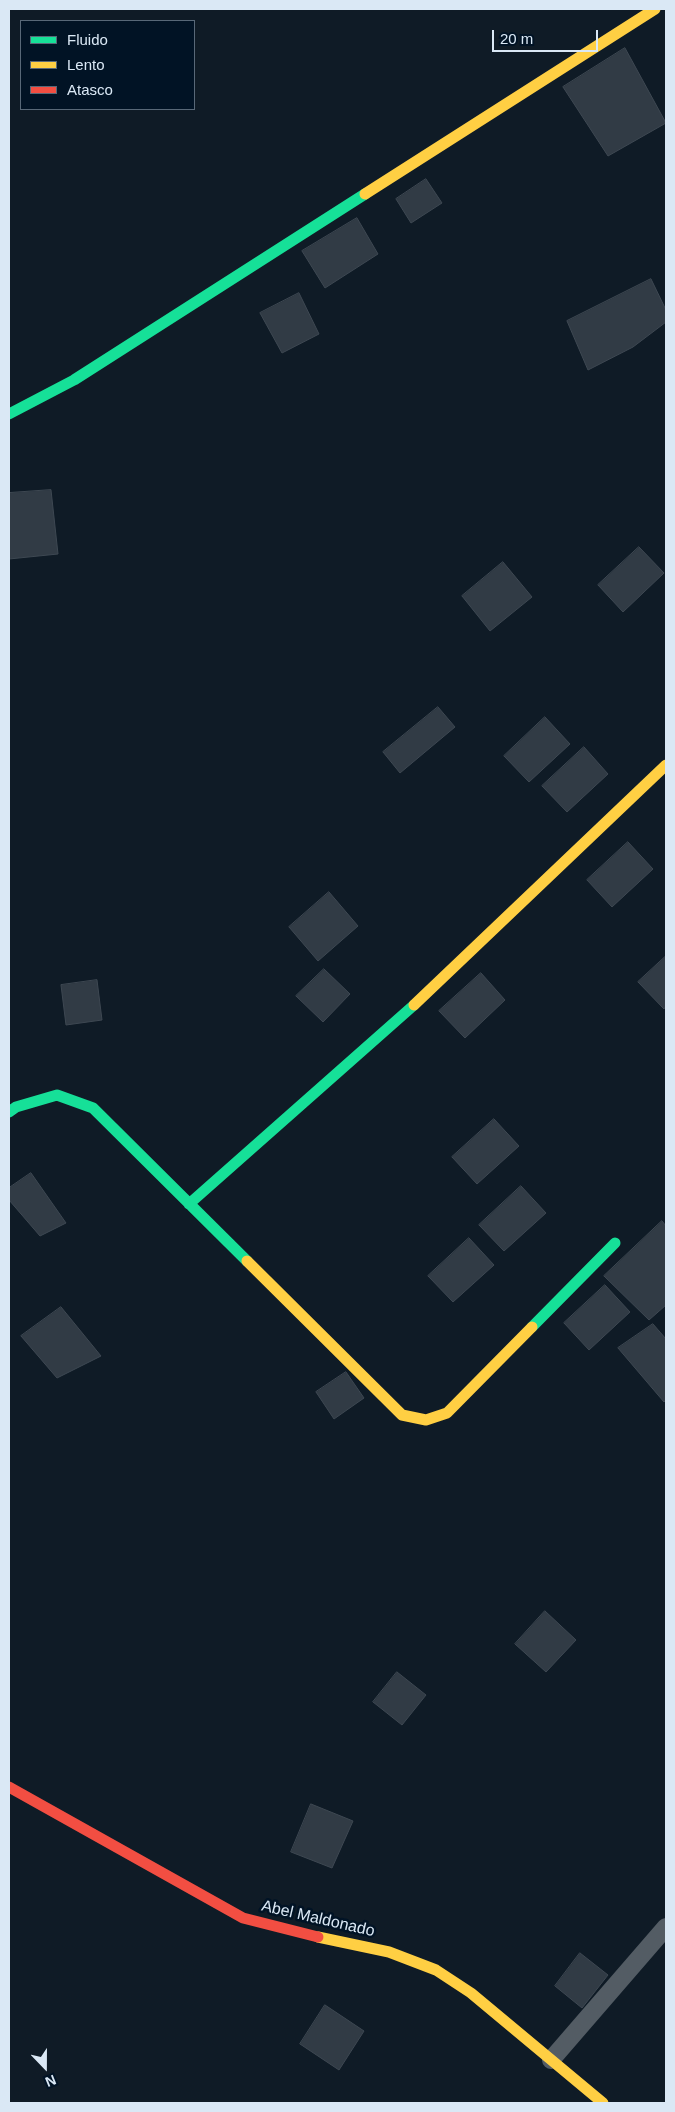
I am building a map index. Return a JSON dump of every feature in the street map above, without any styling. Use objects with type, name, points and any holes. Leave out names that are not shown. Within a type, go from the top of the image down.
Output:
[{"type":"street","points":[[9,414],[74,380],[655,9]]},
{"type":"street","points":[[189,1204],[435,986],[666,766]]},
{"type":"street","points":[[9,1112],[16,1107],[57,1095],[93,1108],[402,1415],[426,1420],[447,1413],[615,1243]]},
{"type":"street","name":"Abel Maldonado","points":[[9,1787],[243,1918],[302,1934],[390,1952],[436,1970],[471,1993],[603,2103]]},
{"type":"lane","points":[[551,2060],[666,1927]]},
{"type":"building","points":[[625,48],[666,123],[608,156],[563,87]]},
{"type":"building","points":[[426,179],[442,203],[411,223],[396,199]]},
{"type":"building","points":[[357,218],[378,254],[325,288],[302,251]]},
{"type":"building","points":[[651,279],[666,310],[666,322],[633,347],[588,370],[567,321]]},
{"type":"building","points":[[299,293],[319,334],[282,353],[260,313]]},
{"type":"building","points":[[51,490],[58,554],[9,559],[9,493]]},
{"type":"building","points":[[639,547],[664,573],[623,612],[598,585]]},
{"type":"building","points":[[503,562],[532,597],[490,631],[462,596]]},
{"type":"building","points":[[438,707],[455,727],[400,773],[383,752]]},
{"type":"building","points":[[545,717],[570,744],[529,782],[504,756]]},
{"type":"building","points":[[584,747],[608,774],[567,812],[542,786]]},
{"type":"building","points":[[628,842],[653,869],[612,907],[587,880]]},
{"type":"building","points":[[329,892],[358,926],[318,961],[289,927]]},
{"type":"building","points":[[666,956],[666,1006],[664,1009],[638,982]]},
{"type":"building","points":[[324,969],[350,994],[323,1022],[296,996]]},
{"type":"building","points":[[481,973],[505,1000],[465,1038],[439,1011]]},
{"type":"building","points":[[97,980],[102,1020],[66,1025],[61,985]]},
{"type":"building","points":[[494,1119],[519,1146],[477,1184],[452,1157]]},
{"type":"building","points":[[31,1173],[66,1223],[40,1236],[9,1200],[9,1188]]},
{"type":"building","points":[[521,1186],[546,1213],[504,1251],[479,1225]]},
{"type":"building","points":[[662,1221],[666,1226],[666,1305],[649,1320],[604,1276]]},
{"type":"building","points":[[469,1238],[494,1265],[453,1302],[428,1276]]},
{"type":"building","points":[[605,1285],[630,1312],[589,1350],[564,1323]]},
{"type":"building","points":[[61,1307],[101,1356],[57,1378],[21,1336]]},
{"type":"building","points":[[653,1324],[666,1339],[666,1400],[664,1402],[618,1348]]},
{"type":"building","points":[[346,1372],[364,1398],[334,1419],[316,1392]]},
{"type":"building","points":[[545,1611],[576,1640],[546,1672],[515,1644]]},
{"type":"building","points":[[397,1672],[426,1695],[402,1725],[373,1702]]},
{"type":"building","points":[[311,1804],[353,1821],[332,1868],[291,1852]]},
{"type":"building","points":[[580,1953],[608,1975],[582,2008],[555,1986]]},
{"type":"building","points":[[325,2005],[364,2031],[339,2070],[300,2044]]},
{"type":"traffic: fast","points":[[9,414],[74,380],[365,194]]},
{"type":"traffic: fast","points":[[189,1204],[414,1005]]},
{"type":"traffic: fast","points":[[9,1112],[16,1107],[57,1095],[93,1108],[247,1261]]},
{"type":"traffic: fast","points":[[532,1327],[615,1243]]},
{"type":"traffic: slow","points":[[365,194],[655,9]]},
{"type":"traffic: slow","points":[[414,1005],[666,765]]},
{"type":"traffic: slow","points":[[247,1261],[402,1415],[426,1420],[447,1413],[532,1327]]},
{"type":"traffic: slow","points":[[318,1937],[389,1952],[436,1970],[471,1993],[603,2103]]},
{"type":"traffic: jam","points":[[9,1787],[243,1918],[318,1937]]}]
